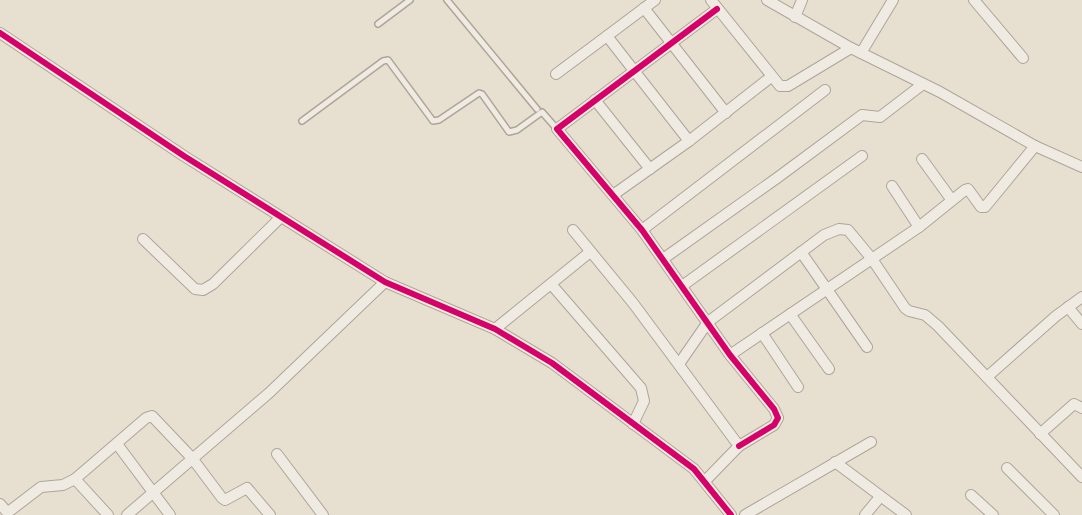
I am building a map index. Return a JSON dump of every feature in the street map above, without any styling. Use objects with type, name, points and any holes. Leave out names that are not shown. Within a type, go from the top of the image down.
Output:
[{"type":"street","points":[[556,74],[655,0]]},
{"type":"street","points":[[711,0],[780,86],[788,86],[850,48]]},
{"type":"street","points":[[767,0],[850,48],[924,84],[1036,146],[1082,167]]},
{"type":"street","points":[[795,17],[802,0]]},
{"type":"street","points":[[861,53],[893,0]]},
{"type":"street","points":[[974,0],[1023,58]]},
{"type":"street","points":[[644,8],[673,42],[726,113]]},
{"type":"street","points":[[705,481],[740,446],[774,425],[778,418],[774,409],[730,355],[642,230],[557,129],[717,9]]},
{"type":"street","points":[[0,33],[184,156],[386,282],[495,329],[552,363],[694,469],[731,515]]},
{"type":"street","points":[[607,36],[689,141]]},
{"type":"street","points":[[614,196],[726,113],[771,77]]},
{"type":"street","points":[[663,258],[777,178],[862,115],[880,117],[924,84]]},
{"type":"street","points":[[642,230],[825,90]]},
{"type":"street","points":[[595,100],[650,168]]},
{"type":"street","points":[[730,355],[920,226],[951,200],[968,189],[981,207],[985,207],[1036,146]]},
{"type":"street","points":[[682,286],[862,156]]},
{"type":"street","points":[[922,159],[951,200]]},
{"type":"street","points":[[892,186],[920,226]]},
{"type":"street","points":[[143,239],[195,289],[203,290],[213,284],[281,217]]},
{"type":"street","points":[[679,364],[708,322],[824,235],[838,229],[848,230],[872,259],[905,308],[909,311],[920,312],[938,326],[1082,477]]},
{"type":"street","points":[[573,230],[633,303],[740,446]]},
{"type":"street","points":[[495,329],[590,252]]},
{"type":"street","points":[[801,252],[868,347]]},
{"type":"street","points":[[127,515],[269,393],[386,282]]},
{"type":"street","points":[[552,284],[641,388],[644,401],[633,424]]},
{"type":"street","points":[[987,377],[1082,297]]},
{"type":"street","points":[[1068,307],[1082,324]]},
{"type":"street","points":[[790,314],[829,369]]},
{"type":"street","points":[[762,333],[798,388]]},
{"type":"street","points":[[1040,434],[1074,404],[1082,408]]},
{"type":"street","points":[[0,504],[7,512],[41,487],[63,486],[75,479],[146,418],[152,416],[192,458],[222,498],[225,500],[230,499],[248,488],[270,515]]},
{"type":"street","points":[[745,515],[871,442]]},
{"type":"street","points":[[116,444],[170,515]]},
{"type":"street","points":[[277,454],[323,515]]},
{"type":"street","points":[[835,462],[906,515]]},
{"type":"street","points":[[1007,468],[1054,515]]},
{"type":"street","points":[[75,479],[108,515]]},
{"type":"street","points":[[971,495],[994,515]]},
{"type":"street","points":[[865,515],[880,497]]},
{"type":"lane","points":[[378,24],[410,0]]},
{"type":"lane","points":[[447,0],[537,109]]},
{"type":"lane","points":[[302,121],[388,60],[433,121],[439,120],[479,93],[482,94],[509,132],[517,130],[542,112],[557,129]]},
{"type":"cycle path","points":[[717,9],[557,129],[642,230],[730,355],[774,409],[778,418],[774,425],[739,446]]},
{"type":"cycle path","points":[[0,33],[184,156],[385,282],[495,329],[552,363],[694,469],[731,515]]}]
